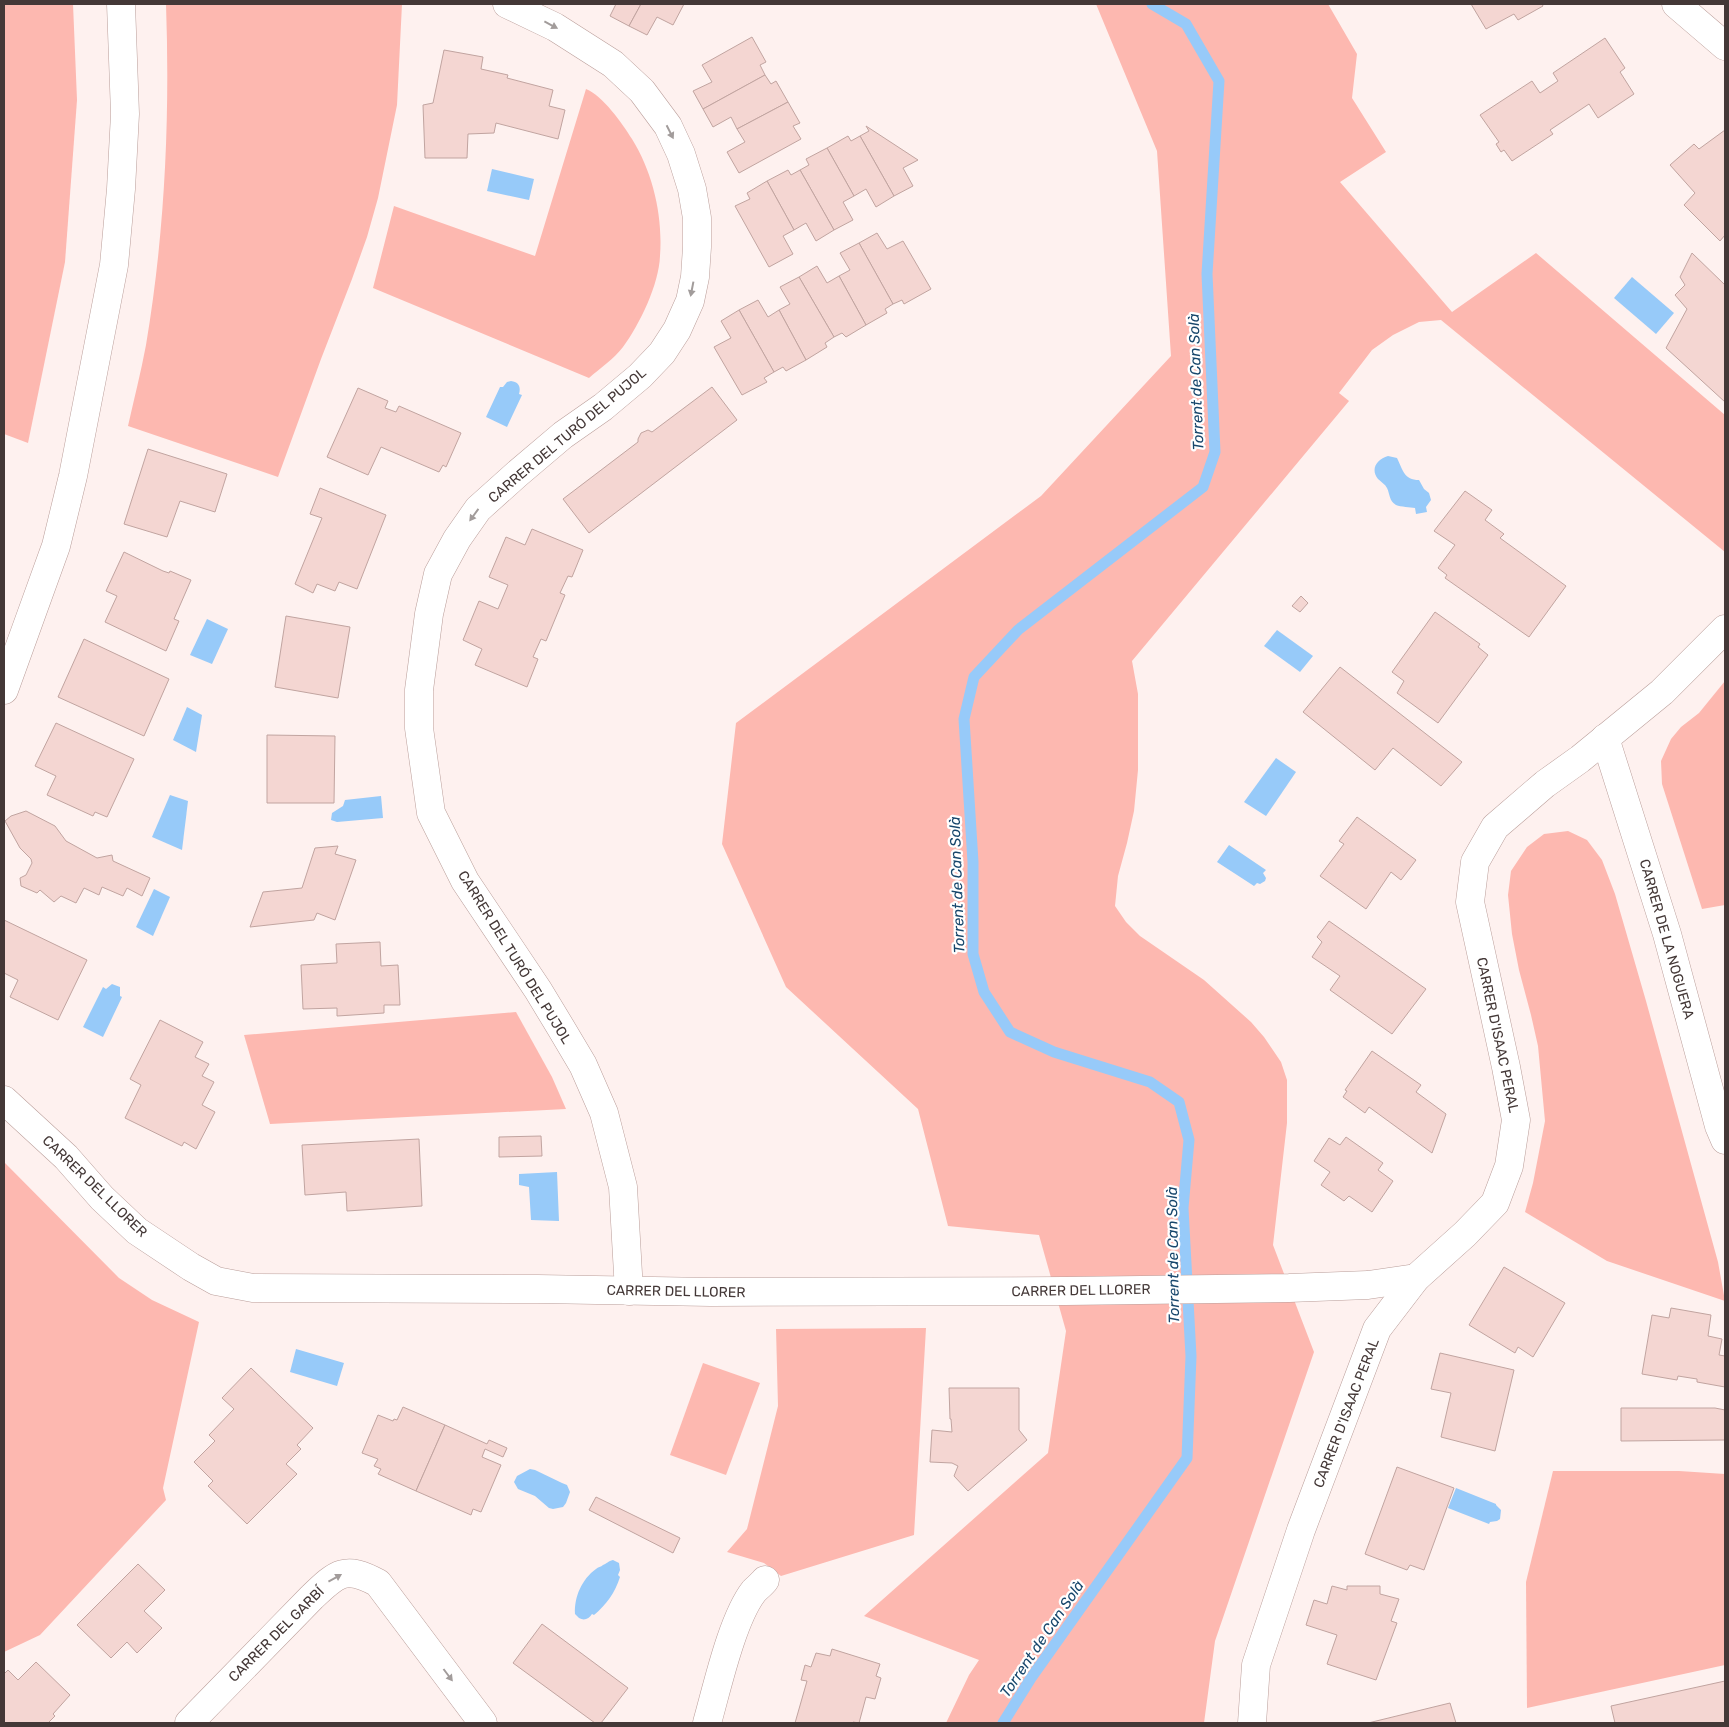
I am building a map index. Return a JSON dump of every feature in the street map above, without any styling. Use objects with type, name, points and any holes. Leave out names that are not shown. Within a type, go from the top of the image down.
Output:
[{"type":"street","points":[[4,690],[56,546],[73,476],[114,265],[121,189],[124,114],[122,4]]},
{"type":"street","name":"CARRER DEL TURÓ DEL PUJOL","points":[[508,4],[555,27],[613,64],[642,90],[668,126],[681,154],[692,189],[697,218],[697,257],[690,301],[677,330],[662,352],[640,376],[603,407],[563,435],[504,485],[478,509],[457,539],[438,574],[428,614],[419,690],[419,728],[431,813],[465,881],[538,990],[561,1028],[582,1065],[604,1113],[623,1188],[630,1291]]},
{"type":"street","points":[[1676,4],[1725,46]]},
{"type":"street","name":"CARRER D'ISAAC PERAL","points":[[1252,1723],[1256,1665],[1305,1521],[1377,1329],[1416,1278],[1465,1234],[1494,1203],[1509,1166],[1516,1120],[1470,902],[1475,862],[1495,827],[1545,784],[1662,692],[1725,629]]},
{"type":"street","name":"CARRER DE LA NOGUERA","points":[[1605,738],[1667,934],[1725,1140]]},
{"type":"street","name":"CARRER DEL LLORER","points":[[4,1100],[66,1157],[102,1198],[137,1231],[216,1281],[253,1288],[538,1288],[710,1292],[1066,1291],[1289,1288],[1368,1285],[1416,1278]]},
{"type":"street","name":"CARRER DEL GARBÍ","points":[[189,1723],[312,1597],[329,1581],[344,1573],[362,1574],[378,1583],[483,1723]]},
{"type":"street","points":[[708,1723],[731,1642],[743,1611],[754,1592],[765,1580]]},
{"type":"shaded area","points":[[4,4],[73,4],[77,100],[65,262],[28,443],[4,434]]},
{"type":"shaded area","points":[[166,4],[402,4],[397,105],[378,198],[352,279],[278,477],[128,426],[146,345],[162,218],[167,89]]},
{"type":"shaded area","points":[[1096,4],[1328,4],[1357,54],[1352,98],[1386,152],[1340,182],[1452,312],[1536,253],[1725,415],[1725,552],[1441,320],[1419,322],[1393,335],[1372,350],[1339,393],[1349,401],[1132,661],[1138,694],[1138,770],[1134,811],[1118,876],[1115,906],[1126,922],[1140,936],[1204,980],[1251,1022],[1281,1062],[1287,1080],[1287,1123],[1273,1245],[1314,1352],[1215,1641],[1204,1723],[946,1723],[969,1675],[979,1660],[864,1616],[1048,1453],[1066,1331],[1039,1235],[948,1226],[918,1109],[786,987],[722,844],[736,723],[1041,496],[1171,356],[1157,151]]},
{"type":"shaded area","points":[[586,89],[599,98],[612,111],[639,152],[651,180],[660,226],[659,267],[648,303],[636,327],[615,356],[589,378],[373,288],[394,206],[535,256]]},
{"type":"shaded area","points":[[1725,681],[1725,905],[1702,909],[1662,784],[1661,761],[1671,739],[1681,727],[1699,713]]},
{"type":"shaded area","points":[[1568,831],[1587,840],[1602,860],[1615,894],[1718,1262],[1725,1301],[1607,1261],[1525,1212],[1533,1183],[1545,1121],[1538,1046],[1519,970],[1512,934],[1508,895],[1511,871],[1527,847],[1544,834]]},
{"type":"shaded area","points":[[516,1012],[552,1077],[566,1109],[270,1124],[244,1035]]},
{"type":"shaded area","points":[[4,1162],[119,1278],[152,1300],[199,1322],[163,1488],[166,1500],[40,1635],[4,1652]]},
{"type":"shaded area","points":[[926,1328],[914,1535],[781,1576],[764,1563],[727,1552],[747,1529],[778,1406],[776,1329]]},
{"type":"shaded area","points":[[703,1363],[760,1383],[726,1475],[670,1455]]},
{"type":"shaded area","points":[[1553,1471],[1679,1471],[1725,1474],[1725,1665],[1527,1708],[1526,1582]]},
{"type":"water","points":[[492,169],[534,179],[529,200],[487,191]]},
{"type":"water","points":[[1632,277],[1674,313],[1656,334],[1614,298]]},
{"type":"water","points":[[511,381],[518,384],[519,394],[522,395],[507,427],[486,417],[500,387]]},
{"type":"water","points":[[1388,456],[1397,458],[1407,476],[1414,480],[1419,480],[1424,489],[1429,493],[1431,500],[1426,507],[1427,512],[1416,514],[1415,508],[1398,506],[1392,502],[1387,488],[1378,479],[1375,472],[1378,462]]},
{"type":"water","points":[[207,619],[228,629],[212,664],[190,655]]},
{"type":"water","points":[[1277,630],[1313,656],[1300,672],[1264,646]]},
{"type":"water","points":[[187,707],[202,715],[196,752],[173,740]]},
{"type":"water","points":[[1276,758],[1296,772],[1266,816],[1244,802]]},
{"type":"water","points":[[170,795],[188,801],[182,850],[152,837]]},
{"type":"water","points":[[381,796],[383,818],[337,822],[331,820],[332,813],[343,806],[345,800]]},
{"type":"water","points":[[1229,845],[1266,870],[1263,873],[1266,878],[1265,881],[1254,886],[1217,862]]},
{"type":"water","points":[[154,889],[170,897],[153,936],[136,927]]},
{"type":"water","points":[[112,984],[120,987],[120,996],[122,997],[103,1037],[83,1027],[103,987],[106,989]]},
{"type":"water","points":[[557,1172],[559,1221],[531,1220],[529,1187],[519,1185],[519,1174]]},
{"type":"water","points":[[296,1349],[344,1363],[337,1386],[290,1372]]},
{"type":"water","points":[[530,1469],[567,1485],[570,1492],[563,1507],[549,1508],[535,1496],[518,1489],[514,1482],[517,1476]]},
{"type":"water","points":[[1456,1488],[1496,1504],[1501,1510],[1500,1519],[1489,1524],[1448,1508]]},
{"type":"water","points":[[613,1560],[619,1563],[620,1570],[618,1575],[620,1577],[613,1593],[594,1615],[592,1614],[585,1619],[579,1618],[575,1614],[575,1608],[583,1583],[597,1568]]},
{"type":"building","points":[[616,4],[641,4],[629,26],[610,16]]},
{"type":"building","points":[[641,4],[684,4],[673,25],[657,17],[647,35],[629,26]]},
{"type":"building","points":[[1471,4],[1542,4],[1543,6],[1518,20],[1514,14],[1486,29]]},
{"type":"building","points":[[752,37],[766,62],[760,65],[765,75],[703,109],[693,91],[712,82],[702,65]]},
{"type":"building","points":[[1605,38],[1625,68],[1620,72],[1634,94],[1598,118],[1589,104],[1550,130],[1553,134],[1512,161],[1504,150],[1501,152],[1496,144],[1499,142],[1480,115],[1532,81],[1540,93],[1558,81],[1553,73]]},
{"type":"building","points":[[444,50],[483,57],[481,69],[508,75],[507,78],[553,90],[549,106],[565,110],[558,139],[496,123],[494,133],[468,134],[467,158],[425,158],[423,105],[433,103]]},
{"type":"building","points":[[765,75],[771,84],[776,81],[788,102],[737,129],[731,117],[713,127],[703,109]]},
{"type":"building","points":[[788,102],[800,123],[793,126],[801,139],[739,173],[727,152],[745,142],[737,129]]},
{"type":"building","points":[[866,126],[918,160],[903,168],[913,186],[894,196],[860,136],[869,131]]},
{"type":"building","points":[[1725,130],[1725,235],[1720,241],[1684,205],[1695,193],[1670,165],[1694,144],[1699,149]]},
{"type":"building","points":[[848,136],[851,141],[860,136],[894,196],[876,207],[866,189],[854,196],[827,148]]},
{"type":"building","points":[[827,148],[854,196],[843,202],[853,220],[834,230],[800,170],[809,165],[806,159]]},
{"type":"building","points":[[788,170],[791,175],[800,170],[834,230],[816,241],[806,223],[794,230],[767,181]]},
{"type":"building","points":[[767,181],[794,230],[783,236],[793,254],[769,267],[735,206],[750,199],[747,193]]},
{"type":"building","points":[[877,233],[887,249],[903,241],[931,289],[904,304],[902,300],[893,304],[859,243]]},
{"type":"building","points":[[859,243],[893,304],[885,309],[887,313],[866,325],[839,276],[850,270],[840,253]]},
{"type":"building","points":[[1692,253],[1725,285],[1725,402],[1666,348],[1687,309],[1675,295],[1685,285],[1680,277]]},
{"type":"building","points":[[817,266],[827,283],[839,276],[866,325],[846,337],[842,333],[834,337],[799,277]]},
{"type":"building","points":[[799,277],[834,337],[825,343],[827,347],[806,360],[779,310],[790,304],[780,287]]},
{"type":"building","points":[[758,300],[768,317],[779,310],[806,360],[786,371],[783,367],[774,372],[739,310]]},
{"type":"building","points":[[739,310],[774,372],[764,378],[767,382],[742,395],[714,347],[731,338],[721,321]]},
{"type":"building","points":[[712,387],[737,420],[589,533],[563,499],[638,442],[641,433],[648,430],[652,432]]},
{"type":"building","points":[[358,388],[388,401],[385,408],[396,412],[399,406],[461,433],[446,467],[443,465],[439,472],[381,447],[368,475],[327,457]]},
{"type":"building","points":[[148,449],[227,474],[215,512],[180,501],[167,537],[124,524]]},
{"type":"building","points":[[320,488],[386,515],[357,589],[339,582],[335,591],[317,584],[313,593],[295,584],[322,518],[310,514]]},
{"type":"building","points":[[1465,491],[1492,510],[1485,520],[1504,534],[1500,538],[1566,586],[1529,637],[1445,578],[1447,575],[1438,568],[1455,545],[1434,531]]},
{"type":"building","points":[[532,529],[583,550],[572,577],[568,576],[560,593],[565,595],[546,641],[541,639],[533,657],[538,659],[527,687],[475,665],[482,649],[463,640],[479,601],[498,609],[508,585],[489,577],[506,537],[525,545]]},
{"type":"building","points":[[124,552],[163,571],[169,573],[170,571],[191,580],[174,619],[179,621],[166,651],[105,622],[117,596],[106,591]]},
{"type":"building","points":[[1301,596],[1308,603],[1300,612],[1292,606]]},
{"type":"building","points":[[1435,612],[1480,644],[1478,647],[1488,655],[1438,723],[1397,693],[1404,681],[1392,672]]},
{"type":"building","points":[[286,616],[350,627],[338,698],[275,687]]},
{"type":"building","points":[[84,639],[169,679],[144,736],[58,697]]},
{"type":"building","points":[[1340,667],[1462,762],[1441,786],[1393,748],[1375,770],[1303,712]]},
{"type":"building","points":[[56,723],[134,759],[107,817],[95,812],[93,816],[47,795],[56,776],[35,766]]},
{"type":"building","points":[[267,735],[335,736],[334,803],[267,803]]},
{"type":"building","points":[[26,811],[55,826],[66,841],[97,858],[112,855],[113,861],[150,878],[142,896],[127,888],[123,896],[102,887],[99,895],[84,888],[76,903],[61,896],[54,902],[40,890],[37,893],[21,886],[20,878],[26,875],[32,863],[31,859],[20,848],[5,821],[11,816]]},
{"type":"building","points":[[1357,817],[1416,860],[1401,880],[1391,872],[1366,909],[1320,876],[1344,844],[1339,841]]},
{"type":"building","points":[[338,846],[335,854],[356,860],[335,920],[317,913],[314,920],[250,927],[263,892],[302,888],[315,848]]},
{"type":"building","points":[[4,920],[87,960],[58,1020],[10,997],[18,980],[4,973]]},
{"type":"building","points":[[1329,921],[1426,989],[1392,1034],[1330,990],[1340,976],[1312,957],[1322,942],[1317,937]]},
{"type":"building","points":[[380,942],[381,966],[398,965],[400,1005],[384,1005],[384,1013],[337,1016],[337,1008],[303,1009],[301,965],[337,963],[336,944]]},
{"type":"building","points":[[160,1020],[203,1042],[195,1057],[209,1064],[202,1076],[214,1082],[202,1105],[215,1112],[196,1149],[184,1142],[182,1146],[125,1118],[141,1085],[130,1079]]},
{"type":"building","points":[[1372,1051],[1421,1085],[1416,1092],[1446,1114],[1432,1153],[1369,1107],[1365,1113],[1343,1097],[1347,1091],[1345,1090]]},
{"type":"building","points":[[541,1136],[542,1156],[499,1157],[499,1137]]},
{"type":"building","points":[[1346,1137],[1383,1163],[1378,1170],[1393,1181],[1372,1212],[1349,1196],[1344,1201],[1321,1185],[1330,1172],[1314,1161],[1329,1138],[1340,1145]]},
{"type":"building","points":[[419,1139],[422,1206],[347,1211],[346,1192],[305,1195],[302,1145]]},
{"type":"building","points":[[1504,1267],[1565,1303],[1533,1357],[1518,1347],[1515,1353],[1469,1325]]},
{"type":"building","points":[[1671,1308],[1711,1315],[1708,1336],[1722,1339],[1719,1355],[1725,1356],[1725,1387],[1697,1382],[1697,1379],[1678,1376],[1677,1380],[1642,1374],[1652,1315],[1669,1318]]},
{"type":"building","points":[[1440,1353],[1514,1370],[1495,1451],[1441,1437],[1451,1393],[1431,1389]]},
{"type":"building","points":[[251,1368],[313,1428],[297,1445],[301,1449],[286,1464],[297,1474],[247,1524],[208,1486],[213,1481],[194,1462],[215,1441],[209,1435],[234,1409],[222,1398]]},
{"type":"building","points":[[949,1388],[1019,1388],[1019,1430],[1027,1440],[968,1491],[954,1476],[958,1466],[952,1463],[930,1462],[932,1430],[952,1432]]},
{"type":"building","points":[[403,1407],[445,1425],[416,1491],[378,1474],[381,1469],[374,1466],[378,1459],[362,1453],[378,1415],[393,1421],[394,1419],[397,1420]]},
{"type":"building","points":[[1621,1408],[1715,1408],[1725,1410],[1725,1440],[1621,1441]]},
{"type":"building","points":[[445,1425],[487,1444],[489,1440],[507,1448],[503,1457],[485,1449],[482,1457],[501,1465],[481,1512],[473,1509],[471,1515],[416,1491]]},
{"type":"building","points":[[1397,1467],[1454,1488],[1424,1570],[1410,1565],[1407,1570],[1365,1554]]},
{"type":"building","points":[[596,1497],[680,1538],[673,1553],[589,1510]]},
{"type":"building","points":[[138,1564],[165,1590],[144,1611],[162,1628],[137,1653],[127,1642],[111,1658],[77,1625]]},
{"type":"building","points":[[1332,1586],[1347,1590],[1347,1586],[1380,1586],[1380,1594],[1399,1599],[1391,1621],[1397,1623],[1376,1680],[1327,1664],[1337,1635],[1306,1625],[1314,1600],[1327,1604]]},
{"type":"building","points":[[542,1624],[628,1688],[601,1723],[595,1723],[513,1663]]},
{"type":"building","points":[[832,1649],[880,1664],[876,1676],[881,1678],[875,1699],[866,1697],[859,1723],[795,1723],[807,1681],[801,1680],[805,1665],[811,1667],[816,1653],[830,1656]]},
{"type":"building","points":[[36,1662],[70,1695],[53,1714],[55,1716],[48,1723],[4,1723],[4,1674],[8,1670],[18,1680]]},
{"type":"building","points":[[1725,1681],[1725,1723],[1615,1723],[1611,1706]]},
{"type":"building","points":[[1450,1703],[1456,1723],[1368,1723]]},
{"type":"waterway","name":"Torrent de Can Solà","points":[[1003,1723],[1031,1678],[1187,1458],[1191,1356],[1183,1208],[1189,1140],[1179,1102],[1150,1082],[1054,1052],[1010,1032],[984,992],[973,954],[973,862],[964,719],[974,677],[1018,630],[1203,487],[1215,452],[1207,274],[1219,81],[1186,24],[1152,4]]}]
